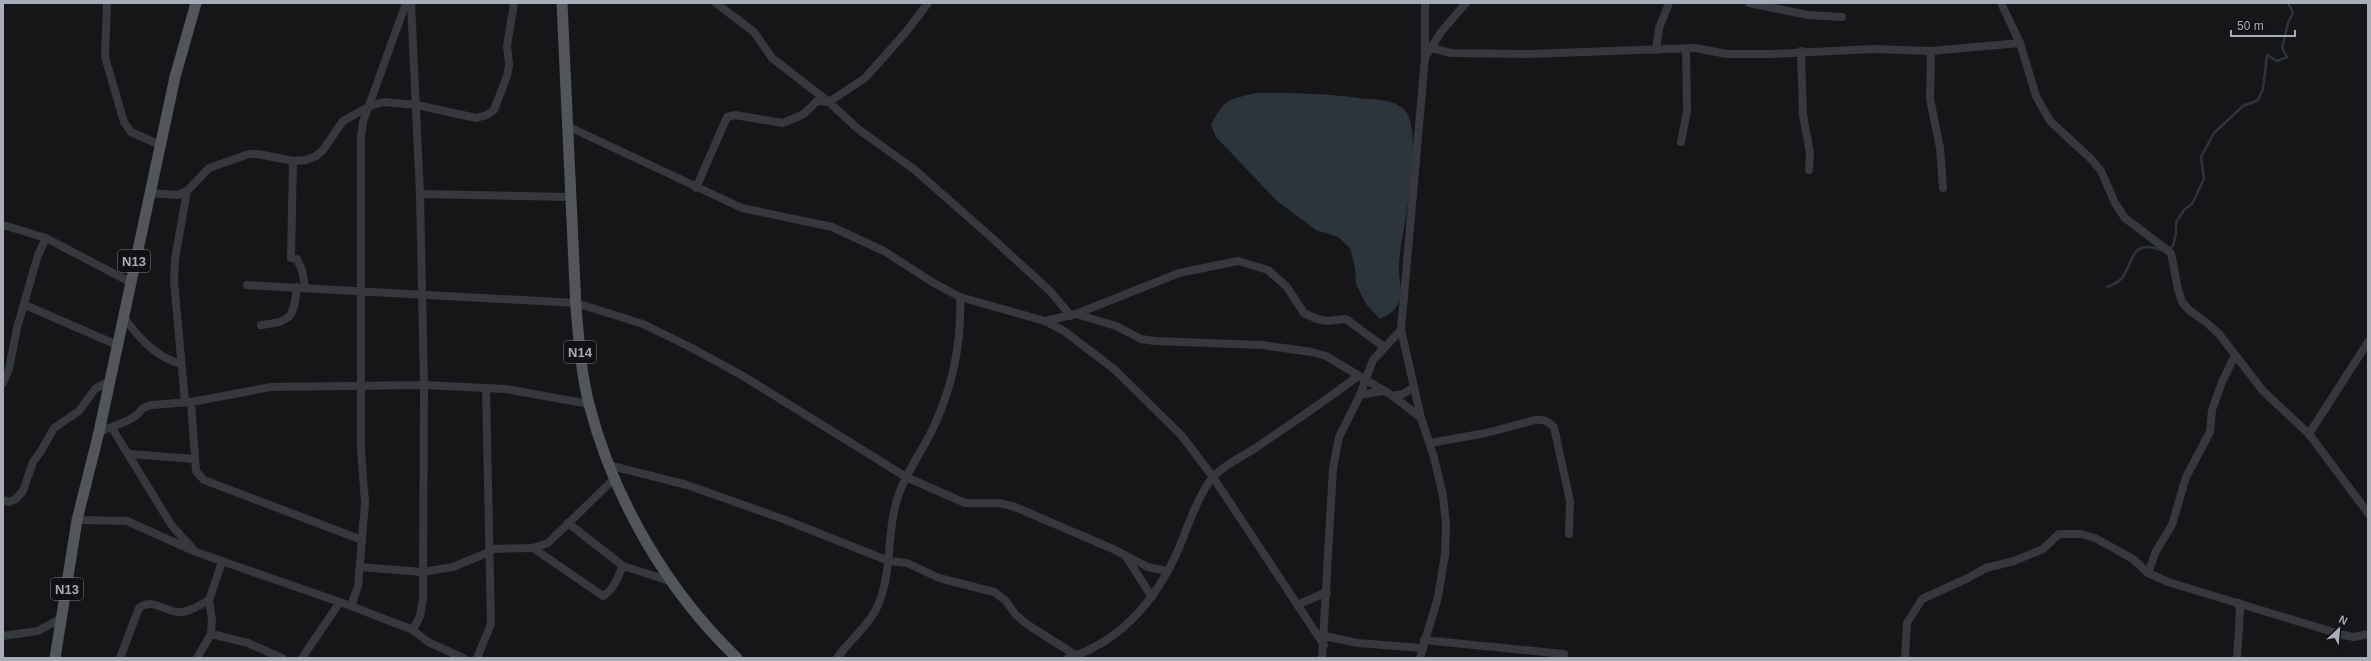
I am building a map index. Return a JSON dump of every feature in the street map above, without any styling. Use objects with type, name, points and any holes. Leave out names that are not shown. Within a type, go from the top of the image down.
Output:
[{"type":"main road","name":"N13","points":[[55,658],[63,616],[77,520],[99,432],[175,77],[196,3]]},
{"type":"main road","name":"N14","points":[[562,3],[570,197],[579,351],[589,404],[608,465],[641,530],[682,597],[737,658]]},
{"type":"street","points":[[107,3],[105,58],[124,122],[131,132],[160,145]]},
{"type":"street","points":[[351,606],[358,586],[365,503],[361,450],[361,137],[364,122],[406,3]]},
{"type":"street","points":[[411,3],[417,105],[424,385],[422,605],[420,616],[413,630]]},
{"type":"street","points":[[149,193],[178,195],[187,191],[209,168],[249,154],[258,154],[293,161],[306,160],[316,156],[343,121],[370,106],[384,102],[417,105],[476,118],[487,115],[494,110],[500,99],[509,65],[508,46],[514,3]]},
{"type":"street","points":[[716,3],[754,32],[772,58],[829,102],[858,130],[915,170],[1050,291],[1073,315],[1116,326],[1141,339],[1155,341],[1262,345],[1312,352],[1326,356],[1393,396],[1421,418]]},
{"type":"street","points":[[696,188],[727,117],[735,115],[783,123],[804,114],[817,101],[829,102],[865,78],[906,32],[928,3]]},
{"type":"street","points":[[1420,658],[1421,648],[1438,597],[1445,555],[1446,525],[1444,495],[1430,443],[1421,418],[1401,330],[1425,57],[1425,3]]},
{"type":"street","points":[[1425,57],[1466,3]]},
{"type":"street","points":[[1656,50],[1659,28],[1668,3]]},
{"type":"street","points":[[1749,3],[1808,15],[1842,17]]},
{"type":"street","points":[[2002,3],[2020,43],[2036,96],[2050,121],[2091,159],[2101,171],[2115,203],[2125,218],[2171,253],[2182,302],[2189,310],[2219,334],[2262,390],[2309,434],[2368,513]]},
{"type":"street","points":[[1431,48],[1451,53],[1686,49],[1727,54],[1772,54],[1801,51],[1873,49],[1931,51],[2020,43]]},
{"type":"street","points":[[1681,142],[1687,110],[1686,49]]},
{"type":"street","points":[[1801,51],[1803,115],[1810,153],[1809,170]]},
{"type":"street","points":[[1931,51],[1930,99],[1940,148],[1943,188]]},
{"type":"street","points":[[567,126],[696,188],[742,208],[832,227],[884,251],[932,282],[960,297],[1045,321],[1064,331],[1119,374],[1182,436],[1213,477],[1324,645]]},
{"type":"street","points":[[261,325],[282,323],[291,315],[301,287],[302,270],[297,259],[291,258],[293,161]]},
{"type":"street","points":[[187,191],[176,252],[174,281],[181,364],[196,459],[196,471],[204,480],[362,540]]},
{"type":"street","points":[[420,194],[570,197]]},
{"type":"street","points":[[3,225],[46,238],[130,282]]},
{"type":"street","points":[[3,383],[9,369],[17,328],[25,305],[38,255],[46,238]]},
{"type":"street","points":[[1045,321],[1073,315],[1179,273],[1238,261],[1268,270],[1287,287],[1304,312],[1317,319],[1326,321],[1346,318],[1384,347]]},
{"type":"street","points":[[247,285],[361,290],[576,303],[643,324],[690,347],[743,376],[906,477],[966,503],[999,503],[1015,506],[1113,549],[1127,558],[1148,567],[1167,571]]},
{"type":"street","points":[[837,658],[846,645],[872,618],[880,601],[890,561],[891,520],[906,477],[935,424],[956,356],[961,314],[960,297]]},
{"type":"street","points":[[25,305],[117,346]]},
{"type":"street","points":[[123,316],[139,336],[158,354],[181,364]]},
{"type":"street","points":[[1322,658],[1324,645],[1333,468],[1339,437],[1360,395],[1362,378],[1373,360],[1401,330]]},
{"type":"street","points":[[2309,434],[2368,342]]},
{"type":"street","points":[[2148,573],[2156,551],[2172,525],[2186,477],[2210,432],[2214,403],[2235,355]]},
{"type":"street","points":[[608,465],[687,485],[783,519],[890,561],[907,563],[952,582],[994,592],[1005,600],[1016,615],[1028,625],[1075,657],[1112,637],[1133,621],[1152,597],[1167,571],[1193,513],[1213,477],[1362,378]]},
{"type":"street","points":[[3,500],[9,502],[16,499],[23,491],[33,462],[41,452],[54,428],[79,411],[95,389],[109,381]]},
{"type":"street","points":[[99,432],[112,428],[137,415],[143,408],[188,402],[271,387],[324,385],[361,387],[424,385],[506,390],[589,404]]},
{"type":"street","points":[[1393,396],[1404,394],[1414,387]]},
{"type":"street","points":[[477,658],[491,624],[487,518],[489,481],[486,389]]},
{"type":"street","points":[[1360,395],[1383,391]]},
{"type":"street","points":[[1430,443],[1486,433],[1535,420],[1542,419],[1550,423],[1554,427],[1570,500],[1569,534]]},
{"type":"street","points":[[112,428],[130,454],[172,526],[196,552]]},
{"type":"street","points":[[130,454],[196,459]]},
{"type":"street","points":[[360,567],[422,572],[453,567],[489,551],[533,548],[548,543],[615,478]]},
{"type":"street","points":[[77,520],[127,521],[222,562],[340,602],[413,630],[428,642],[463,658]]},
{"type":"street","points":[[568,523],[623,566],[673,582]]},
{"type":"street","points":[[1905,658],[1907,623],[1922,599],[1986,568],[2014,561],[2043,549],[2059,534],[2081,534],[2095,538],[2133,560],[2148,573],[2168,582],[2343,635],[2354,637],[2368,634]]},
{"type":"street","points":[[533,548],[603,596],[608,593],[615,583],[623,566]]},
{"type":"street","points":[[1127,558],[1152,597]]},
{"type":"street","points":[[197,658],[211,634],[212,620],[209,600],[222,562]]},
{"type":"street","points":[[1297,606],[1327,592]]},
{"type":"street","points":[[120,658],[139,608],[144,604],[152,603],[177,612],[188,611],[209,600]]},
{"type":"street","points":[[302,658],[340,602]]},
{"type":"street","points":[[2236,658],[2240,612],[2238,603]]},
{"type":"street","points":[[3,636],[38,631],[63,616]]},
{"type":"street","points":[[211,634],[248,643],[282,658]]},
{"type":"street","points":[[1324,636],[1358,642],[1421,648]]},
{"type":"street","points":[[1424,640],[1564,654]]},
{"type":"shaded area","points":[[1257,93],[1320,94],[1385,101],[1401,107],[1409,118],[1413,135],[1413,157],[1411,182],[1399,265],[1401,295],[1397,307],[1388,315],[1380,319],[1366,304],[1356,284],[1355,268],[1350,248],[1338,237],[1316,230],[1277,201],[1216,137],[1211,125],[1224,105],[1234,99]]},
{"type":"waterway","points":[[2168,249],[2173,246],[2176,233],[2176,222],[2185,209],[2192,204],[2204,179],[2201,157],[2214,133],[2243,106],[2258,100],[2263,89],[2267,55],[2277,61],[2287,57],[2282,48],[2288,23],[2293,13],[2288,3]]},
{"type":"waterway","points":[[2107,287],[2115,284],[2121,279],[2137,250],[2150,247],[2161,250]]}]
